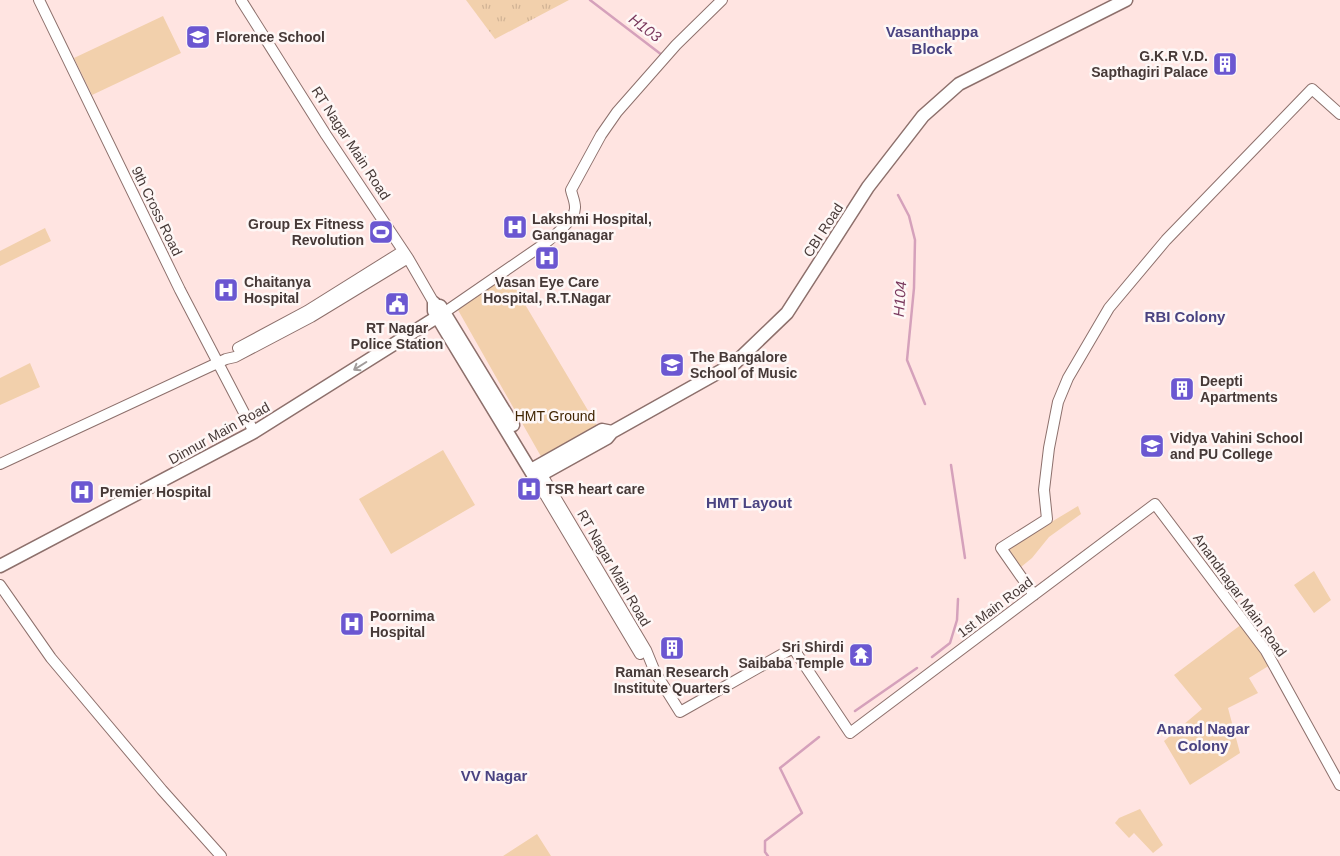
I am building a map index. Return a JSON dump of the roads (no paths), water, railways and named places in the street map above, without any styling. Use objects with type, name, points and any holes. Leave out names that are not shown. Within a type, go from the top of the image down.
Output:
[{"type":"main road","name":"CBI Road","points":[[537,472],[607,438],[612,432],[735,363],[787,313],[880,172],[923,116],[960,84],[1126,0]]},
{"type":"main road","name":"RT Nagar Main Road","points":[[434,303],[442,307],[442,314],[537,472]]},
{"type":"main road","name":"Dinnur Main Road","points":[[0,566],[254,432],[442,314]]},
{"type":"street","name":"9th Cross Road","points":[[39,0],[180,290],[222,361],[254,432]]},
{"type":"street","name":"RT Nagar Main Road","points":[[241,0],[326,135],[405,254],[434,303]]},
{"type":"street","points":[[442,314],[544,244],[573,215],[576,208],[571,190],[601,135],[618,112],[676,45],[722,0]]},
{"type":"street","points":[[1034,595],[1001,548],[1047,519],[1044,490],[1049,448],[1058,402],[1068,378],[1110,308],[1166,240],[1312,89],[1340,114]]},
{"type":"street","points":[[0,464],[222,361],[232,351],[307,311],[405,254]]},
{"type":"street","name":"RT Nagar Main Road","points":[[537,472],[646,650],[655,672],[680,712]]},
{"type":"street","name":"1st Main Road","points":[[680,712],[793,648],[850,732],[1155,504]]},
{"type":"street","name":"Anandnagar Main Road","points":[[1155,504],[1266,651],[1340,784]]},
{"type":"street","points":[[0,585],[51,658],[162,790],[221,856]]},
{"type":"waterway","name":"H103","points":[[590,0],[662,55]]},
{"type":"waterway","name":"H104","points":[[898,195],[909,216],[915,240],[914,288],[907,360],[925,404]]},
{"type":"waterway","name":"H104","points":[[951,465],[965,558]]},
{"type":"waterway","name":"H104","points":[[932,657],[950,643],[957,620],[958,599]]},
{"type":"waterway","name":"H104","points":[[855,711],[917,668]]},
{"type":"waterway","name":"H104","points":[[768,856],[765,852],[765,841],[802,813],[780,768],[819,737]]},
{"type":"place","name":"Florence School","points":[[198,37]]},
{"type":"place","name":"G.K.R V.D. Sapthagiri Palace","points":[[1225,64]]},
{"type":"place","name":"Lakshmi Hospital, Ganganagar","points":[[515,227]]},
{"type":"place","name":"Group Ex Fitness Revolution","points":[[381,232]]},
{"type":"place","name":"Vasan Eye Care Hospital, R.T.Nagar","points":[[547,258]]},
{"type":"place","name":"Chaitanya Hospital","points":[[226,290]]},
{"type":"place","name":"RT Nagar Police Station","points":[[397,304]]},
{"type":"place","name":"The Bangalore School of Music","points":[[672,365]]},
{"type":"place","name":"Deepti Apartments","points":[[1182,389]]},
{"type":"place","name":"Vidya Vahini School and PU College","points":[[1152,446]]},
{"type":"place","name":"TSR heart care","points":[[529,489]]},
{"type":"place","name":"Premier Hospital","points":[[82,492]]},
{"type":"place","name":"Poornima Hospital","points":[[352,624]]},
{"type":"place","name":"Raman Research Institute Quarters","points":[[672,648]]},
{"type":"place","name":"Sri Shirdi Saibaba Temple","points":[[861,655]]},
{"type":"district","name":"Vasanthappa Block","points":[[932,40]]},
{"type":"district","name":"RBI Colony","points":[[1185,317]]},
{"type":"district","name":"HMT Layout","points":[[749,503]]},
{"type":"district","name":"Anand Nagar Colony","points":[[1203,738]]},
{"type":"district","name":"VV Nagar","points":[[494,776]]},
{"type":"park label","name":"HMT Ground","points":[[555,416]]}]
